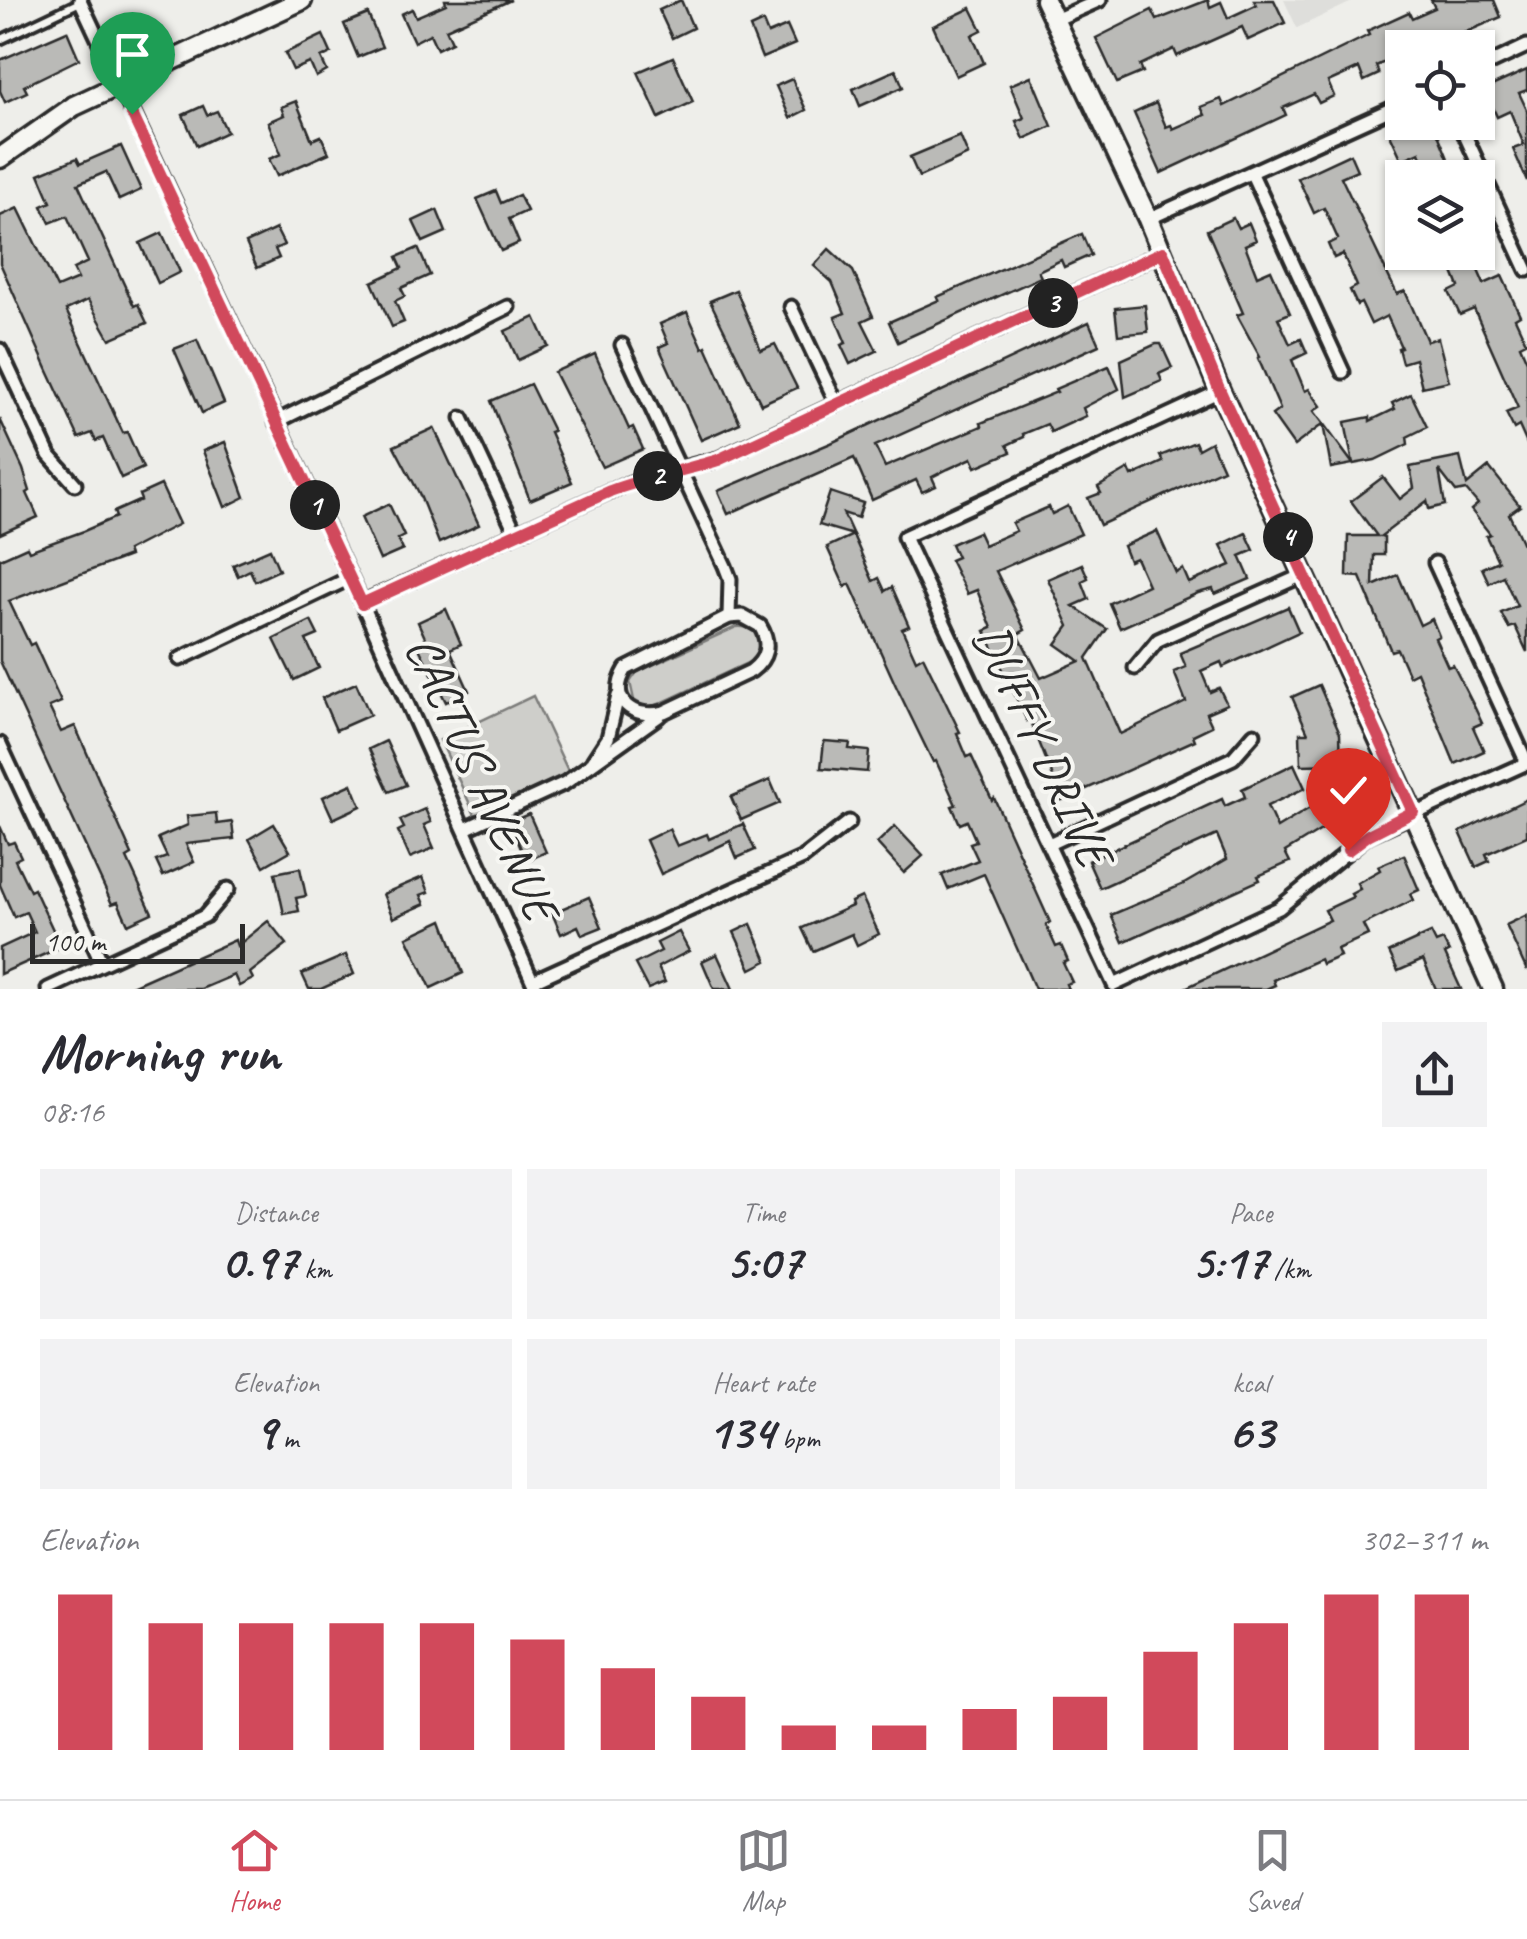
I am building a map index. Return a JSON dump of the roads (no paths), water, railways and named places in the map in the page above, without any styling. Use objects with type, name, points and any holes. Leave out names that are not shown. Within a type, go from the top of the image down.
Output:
[{"type":"street","name":"CACTUS AVENUE","points":[[80,0],[362,604],[534,985]]},
{"type":"street","points":[[0,158],[74,106],[302,0]]},
{"type":"street","points":[[1045,0],[1148,218],[1220,391],[1493,989]]},
{"type":"street","points":[[1055,20],[1100,0]]},
{"type":"street","points":[[1495,61],[1527,46]]},
{"type":"street","points":[[1148,218],[1385,112]]},
{"type":"street","points":[[1467,140],[1527,270]]},
{"type":"street","points":[[1252,174],[1344,372]]},
{"type":"street","points":[[362,604],[640,480],[718,460],[1163,252]]},
{"type":"street","points":[[276,422],[508,307]]},
{"type":"street","points":[[791,307],[837,404]]},
{"type":"street","points":[[622,344],[730,580],[730,617]]},
{"type":"street","points":[[0,350],[49,454],[75,484]]},
{"type":"street","name":"DUFFY DRIVE","points":[[1220,391],[904,537],[1114,985],[1279,908],[1368,835],[1413,812]]},
{"type":"street","points":[[462,418],[516,534]]},
{"type":"street","points":[[1413,812],[1527,763],[1435,563]]},
{"type":"street","points":[[1135,668],[1158,640],[1305,574]]},
{"type":"street","points":[[180,658],[350,578]]},
{"type":"street","points":[[587,770],[608,738],[618,688],[626,669],[730,617],[742,616],[760,626],[767,644],[761,664],[751,672],[650,716],[636,714],[618,696]]},
{"type":"street","points":[[464,828],[587,770],[664,712]]},
{"type":"street","points":[[1048,844],[1233,758],[1254,734]]},
{"type":"street","points":[[0,744],[102,963]]},
{"type":"street","points":[[534,985],[803,858],[849,822]]},
{"type":"street","points":[[48,989],[205,916],[228,889]]},
{"type":"lane","points":[[0,40],[80,0]]}]
